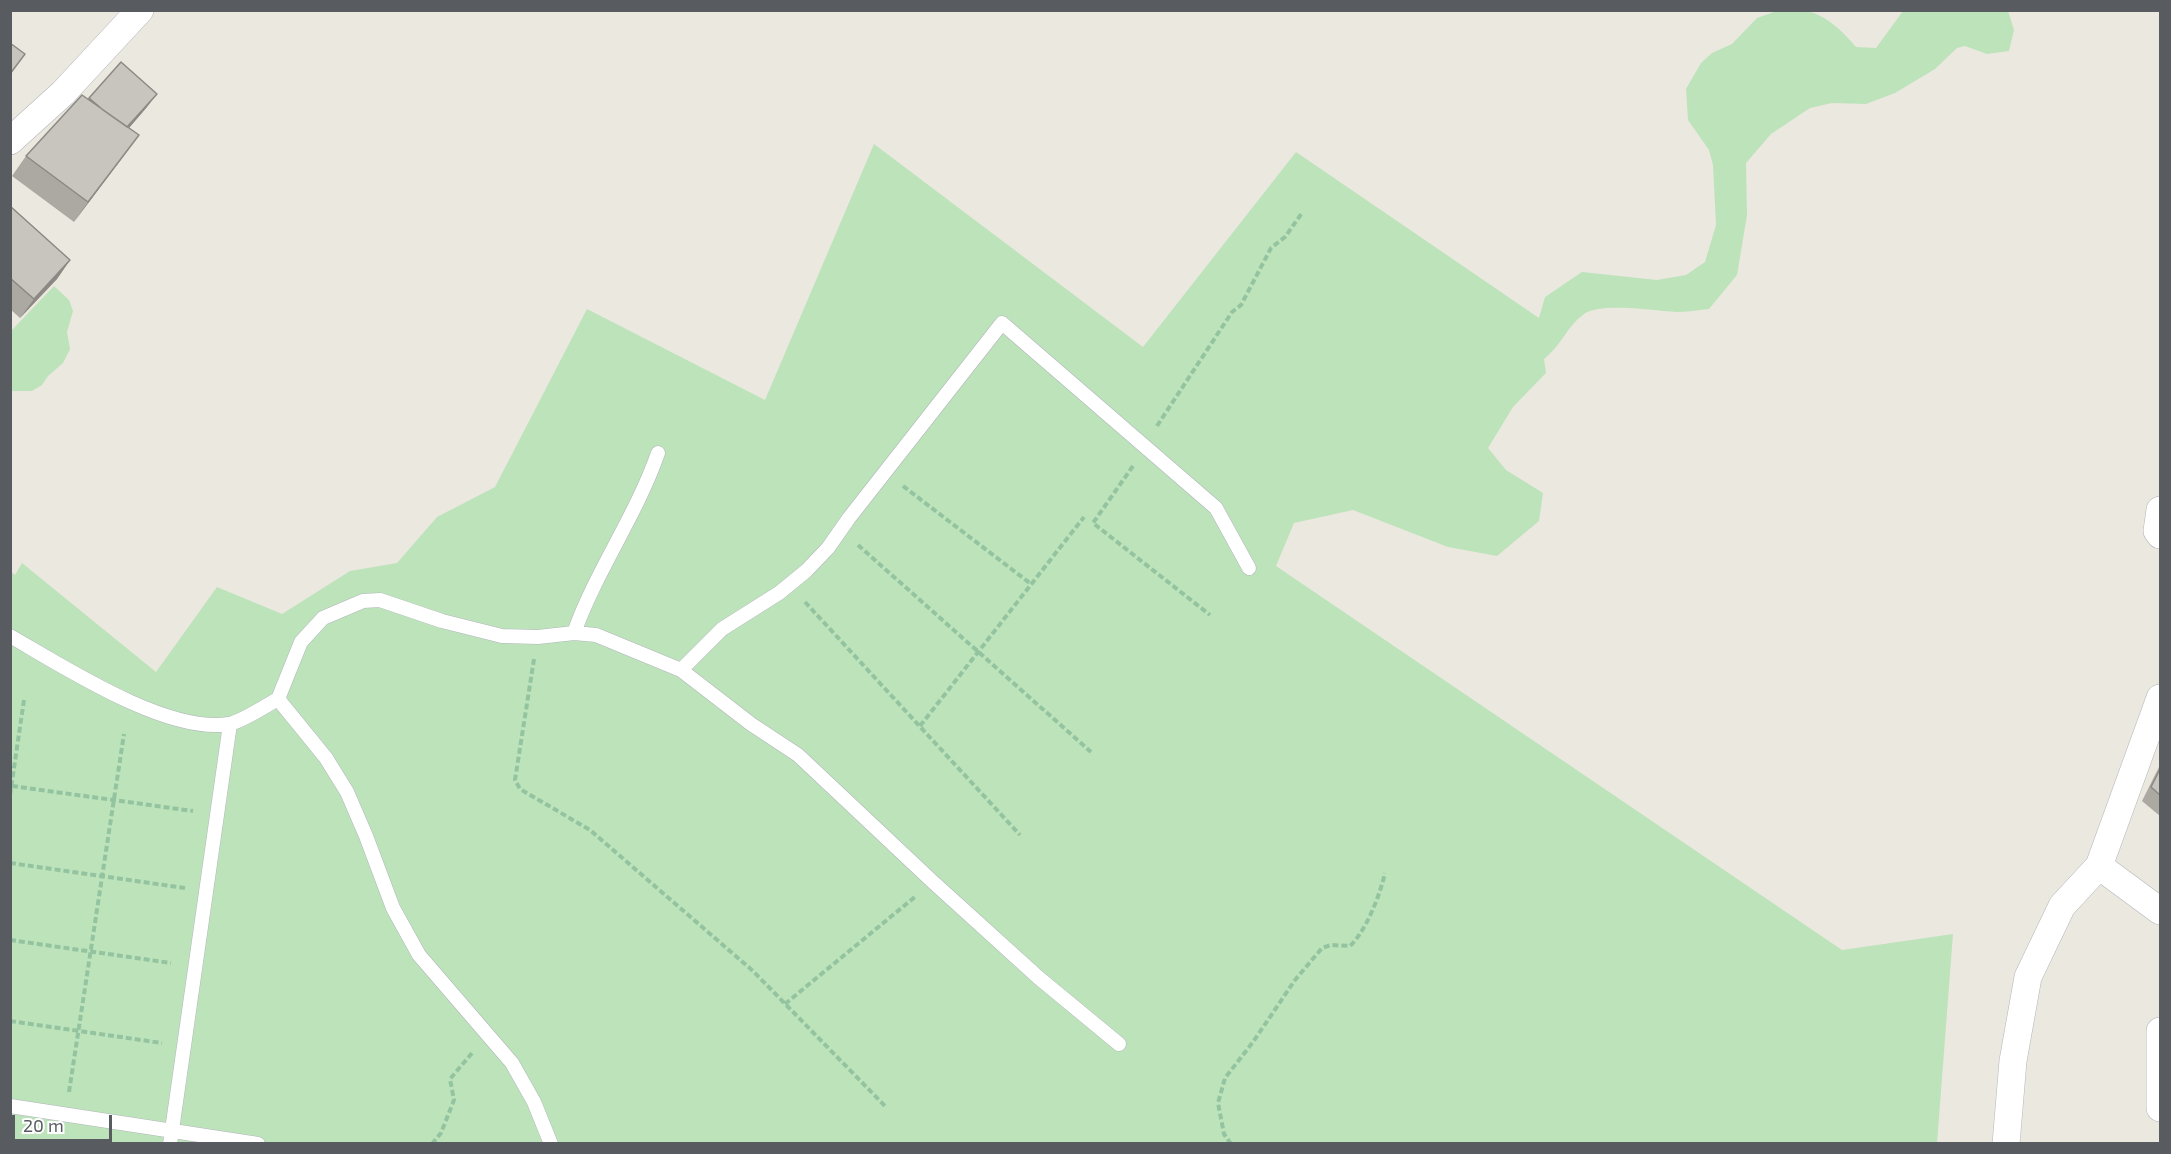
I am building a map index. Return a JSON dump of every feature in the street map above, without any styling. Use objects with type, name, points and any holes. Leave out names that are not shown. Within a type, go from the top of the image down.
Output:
[{"type":"street","points":[[10,141],[63,93],[140,10]]},
{"type":"street","points":[[2160,510],[2157,531],[2160,535]]},
{"type":"street","points":[[2006,1143],[2013,1061],[2028,977],[2062,906],[2099,866],[2160,698]]},
{"type":"street","points":[[2099,866],[2160,911]]},
{"type":"street","points":[[2160,1031],[2160,1108]]},
{"type":"lane","points":[[681,670],[722,629],[789,585],[828,548],[1002,323],[1216,508],[1249,568]]},
{"type":"lane","points":[[574,633],[584,604],[635,508],[658,453]]},
{"type":"lane","points":[[10,636],[102,689],[165,715],[204,723],[230,724],[278,699],[301,642],[323,618],[363,601],[380,600],[442,621],[501,636],[538,637],[574,633],[596,635],[681,670],[751,724],[798,756],[1039,978],[1119,1044]]},
{"type":"lane","points":[[278,699],[326,758],[347,792],[393,908],[419,955],[512,1063],[529,1092],[552,1143]]},
{"type":"lane","points":[[171,1137],[230,724]]},
{"type":"lane","points":[[10,1106],[171,1137],[258,1143]]},
{"type":"path","points":[[1210,615],[1093,523],[1146,448],[1152,434],[1232,312],[1241,305],[1270,248],[1285,237],[1302,213]]},
{"type":"path","points":[[885,472],[1031,584]]},
{"type":"path","points":[[920,726],[1083,517]]},
{"type":"path","points":[[841,530],[1091,752]]},
{"type":"path","points":[[789,585],[1020,835]]},
{"type":"path","points":[[538,637],[515,780],[520,789],[590,830],[753,971],[885,1106]]},
{"type":"path","points":[[10,795],[24,700]]},
{"type":"path","points":[[69,1094],[124,734]]},
{"type":"path","points":[[12,786],[218,814]]},
{"type":"path","points":[[10,864],[206,891]]},
{"type":"path","points":[[1231,1143],[1224,1134],[1218,1103],[1225,1078],[1253,1042],[1295,980],[1322,948],[1331,945],[1350,946],[1360,937],[1381,890],[1385,873]]},
{"type":"path","points":[[785,1004],[933,882]]},
{"type":"path","points":[[10,940],[196,966]]},
{"type":"path","points":[[10,1021],[184,1046]]},
{"type":"path","points":[[432,1143],[441,1133],[454,1100],[450,1079],[479,1045],[492,1040]]},
{"type":"green space","points":[[1803,10],[1821,16],[1840,30],[1856,47],[1876,48],[1903,11],[2008,11],[2014,30],[2009,51],[1987,54],[1965,46],[1957,48],[1935,69],[1895,93],[1866,104],[1832,103],[1810,108],[1771,134],[1746,163],[1747,215],[1737,275],[1709,309],[1676,312],[1603,308],[1592,310],[1578,319],[1544,359],[1546,373],[1513,407],[1488,448],[1506,470],[1543,493],[1539,521],[1497,556],[1448,547],[1353,510],[1294,523],[1276,566],[1842,950],[1953,934],[1937,1143],[11,1143],[10,571],[15,575],[22,563],[156,672],[217,587],[282,614],[350,571],[397,563],[437,517],[495,487],[587,309],[765,400],[874,144],[1143,347],[1296,152],[1539,318],[1545,297],[1582,272],[1657,280],[1686,275],[1705,262],[1716,225],[1713,165],[1709,150],[1688,120],[1686,89],[1701,63],[1712,53],[1732,44],[1757,18],[1777,11]]},
{"type":"green space","points":[[54,286],[69,300],[73,311],[67,332],[70,349],[63,363],[48,376],[42,385],[32,391],[11,391],[11,331]]},
{"type":"building","points":[[10,43],[25,54],[10,74]]},
{"type":"building","points":[[121,62],[157,94],[127,127],[89,98]]},
{"type":"building","points":[[82,95],[139,135],[88,202],[26,156]]},
{"type":"building","points":[[10,206],[70,260],[34,299],[10,278]]},
{"type":"building","points":[[2160,769],[2160,795],[2151,787]]}]
